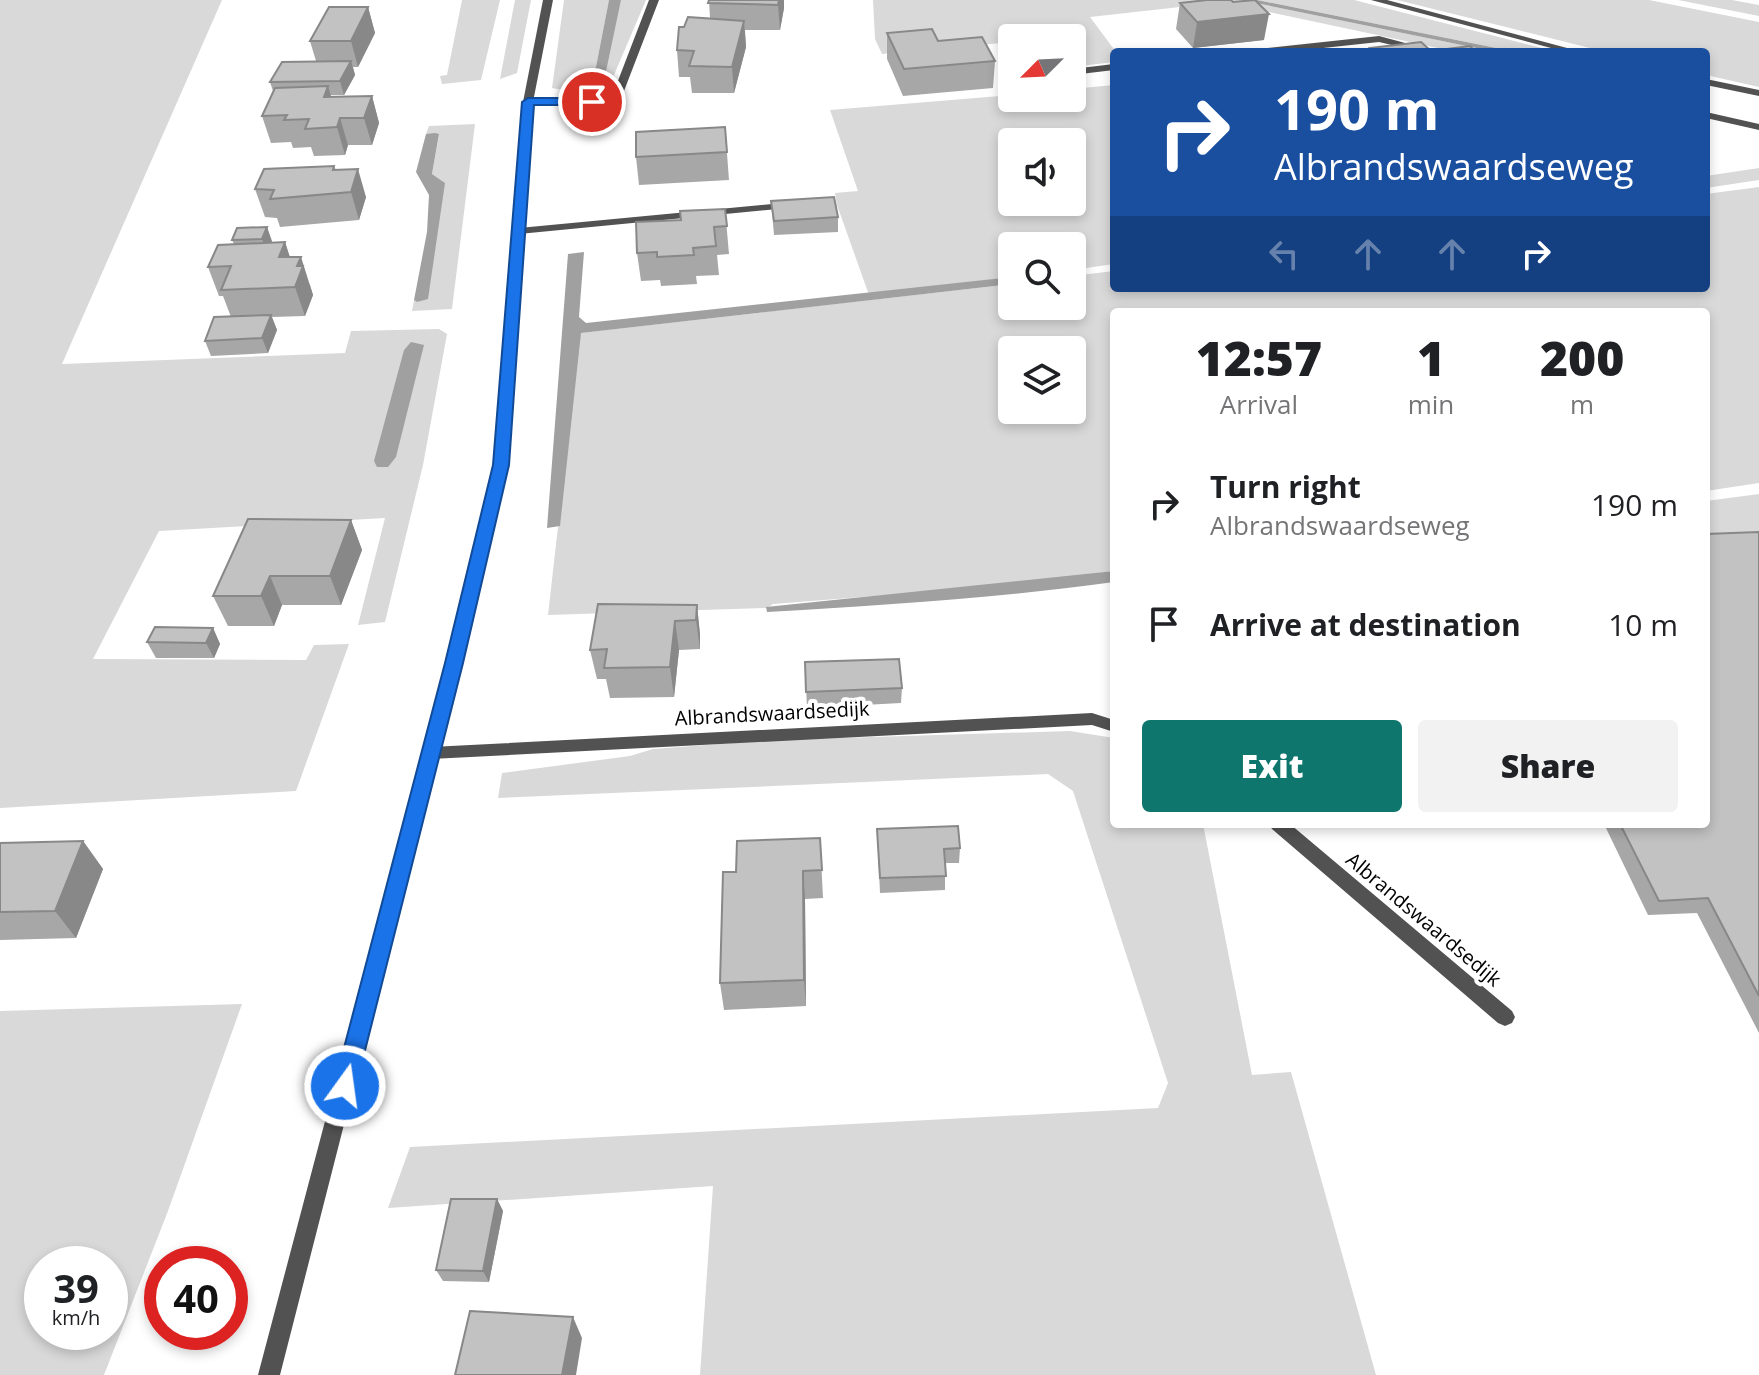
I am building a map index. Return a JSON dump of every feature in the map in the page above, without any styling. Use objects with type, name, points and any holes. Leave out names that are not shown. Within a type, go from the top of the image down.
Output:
[{"type":"street","points":[[269,1375],[431,753],[501,465],[528,102],[548,0]]},
{"type":"street","points":[[528,102],[615,102],[654,0]]},
{"type":"street","points":[[1376,0],[1562,48]]},
{"type":"street","points":[[1296,48],[1379,39],[1417,48]]},
{"type":"street","points":[[1086,70],[1110,67]]},
{"type":"street","points":[[1710,83],[1759,93]]},
{"type":"street","points":[[1710,116],[1759,127]]},
{"type":"street","points":[[519,231],[808,203]]},
{"type":"street","name":"Albrandswaardsedijk","points":[[431,753],[1092,719],[1110,725]]},
{"type":"street","name":"Albrandswaardsedijk","points":[[1283,828],[1505,1017]]},
{"type":"shaded area","points":[[0,0],[222,0],[62,364],[345,353],[351,331],[439,329],[447,334],[423,465],[385,622],[358,625],[385,518],[159,531],[93,659],[306,660],[314,645],[349,644],[296,791],[0,808]]},
{"type":"shaded area","points":[[462,0],[500,0],[481,80],[442,84],[440,76],[447,75]]},
{"type":"shaded area","points":[[515,0],[531,0],[517,73],[500,79]]},
{"type":"shaded area","points":[[564,0],[609,0],[594,77],[621,0],[646,0],[608,89],[581,93],[552,88]]},
{"type":"shaded area","points":[[609,0],[621,0],[605,76],[594,77]]},
{"type":"shaded area","points":[[873,0],[1212,0],[1207,4],[1090,17],[1113,48],[1110,48],[1110,62],[1086,65],[1086,24],[998,24],[998,43],[882,54],[875,39]]},
{"type":"shaded area","points":[[1212,0],[1241,0],[1476,48],[1438,48]]},
{"type":"shaded area","points":[[1241,0],[1257,0],[1496,48],[1476,48]]},
{"type":"shaded area","points":[[1257,0],[1354,0],[1541,48],[1496,48]]},
{"type":"shaded area","points":[[1397,0],[1649,0],[1759,22],[1759,87],[1710,76],[1710,48],[1590,48]]},
{"type":"shaded area","points":[[1678,0],[1732,0],[1759,5],[1759,16]]},
{"type":"shaded area","points":[[1110,85],[1110,265],[1086,268],[1086,232],[998,232],[998,279],[869,295],[837,205],[835,193],[858,191],[830,110],[998,96],[998,112],[1086,112],[1086,88]]},
{"type":"shaded area","points":[[475,124],[452,309],[412,311],[414,300],[417,302],[442,181],[432,174],[439,135],[426,134],[429,126]]},
{"type":"shaded area","points":[[426,134],[439,134],[432,174],[445,183],[428,299],[417,302],[414,300],[427,232],[429,195],[416,172]]},
{"type":"shaded area","points":[[1759,168],[1759,180],[1710,187],[1710,175]]},
{"type":"shaded area","points":[[1759,187],[1759,483],[1710,490],[1710,308],[1110,308],[1110,571],[963,589],[773,604],[767,608],[548,615],[580,333],[998,286],[998,320],[1086,320],[1086,274],[1110,271],[1110,292],[1710,292],[1710,193]]},
{"type":"shaded area","points":[[584,252],[579,317],[586,323],[998,279],[998,286],[581,333],[560,526],[547,528],[568,254]]},
{"type":"shaded area","points":[[411,342],[424,345],[396,457],[388,467],[377,467],[374,461],[404,350]]},
{"type":"shaded area","points":[[1759,494],[1759,547],[1710,549],[1710,500]]},
{"type":"shaded area","points":[[1110,571],[1110,582],[1028,592],[767,612],[766,607]]},
{"type":"shaded area","points":[[1070,731],[1110,737],[1110,828],[1204,828],[1252,1075],[1291,1072],[1376,1375],[700,1375],[713,1186],[388,1208],[410,1147],[1158,1108],[1168,1083],[1073,791],[1048,774],[498,798],[502,773],[630,756],[653,749],[775,740]]},
{"type":"shaded area","points":[[242,1004],[154,1246],[144,1246],[144,1272],[128,1314],[128,1246],[24,1246],[24,1350],[114,1350],[104,1375],[0,1375],[0,1011]]},
{"type":"building","points":[[709,0],[779,0],[778,5],[708,3]]},
{"type":"building","points":[[1255,0],[1269,14],[1197,22],[1180,3]]},
{"type":"building","points":[[329,7],[368,7],[351,41],[310,41]]},
{"type":"building","points":[[688,17],[744,21],[732,67],[689,66],[694,51],[677,50],[679,27],[684,27]]},
{"type":"building","points":[[932,29],[938,41],[982,37],[995,61],[904,69],[887,33]]},
{"type":"building","points":[[1421,42],[1428,48],[1370,48]]},
{"type":"building","points":[[351,61],[340,81],[270,82],[282,62]]},
{"type":"building","points":[[328,86],[324,97],[372,96],[364,118],[340,118],[337,127],[305,129],[309,119],[284,120],[287,115],[262,116],[275,88]]},
{"type":"building","points":[[725,127],[727,152],[636,157],[636,132]]},
{"type":"building","points":[[334,166],[333,170],[358,169],[351,192],[270,199],[274,190],[255,189],[264,169]]},
{"type":"building","points":[[834,197],[838,217],[774,221],[771,201]]},
{"type":"building","points":[[725,209],[727,226],[714,227],[716,246],[693,248],[694,255],[657,257],[657,252],[637,253],[636,222],[681,220],[680,211]]},
{"type":"building","points":[[267,227],[262,239],[232,240],[237,228]]},
{"type":"building","points":[[285,242],[279,257],[301,257],[297,266],[303,266],[295,287],[221,290],[231,266],[208,267],[218,245]]},
{"type":"building","points":[[271,315],[262,338],[205,341],[214,317]]},
{"type":"building","points":[[248,519],[351,520],[330,576],[270,576],[261,596],[213,596]]},
{"type":"building","points":[[1759,532],[1759,996],[1708,898],[1659,901],[1622,828],[1710,828],[1710,534]]},
{"type":"building","points":[[598,604],[697,605],[696,620],[675,621],[670,667],[604,668],[607,649],[590,650]]},
{"type":"building","points":[[155,627],[213,628],[206,643],[147,642]]},
{"type":"building","points":[[899,659],[902,688],[806,692],[805,662]]},
{"type":"building","points":[[958,826],[960,848],[944,849],[946,876],[880,878],[877,829]]},
{"type":"building","points":[[820,838],[822,870],[803,871],[804,980],[720,983],[723,872],[736,872],[737,841]]},
{"type":"building","points":[[83,841],[55,911],[0,912],[0,843]]},
{"type":"building","points":[[451,1199],[497,1199],[483,1271],[436,1270]]},
{"type":"building","points":[[470,1311],[573,1317],[562,1375],[455,1375]]},
{"type":"route","points":[[345,1086],[454,663],[501,465],[528,102],[592,102]]}]
